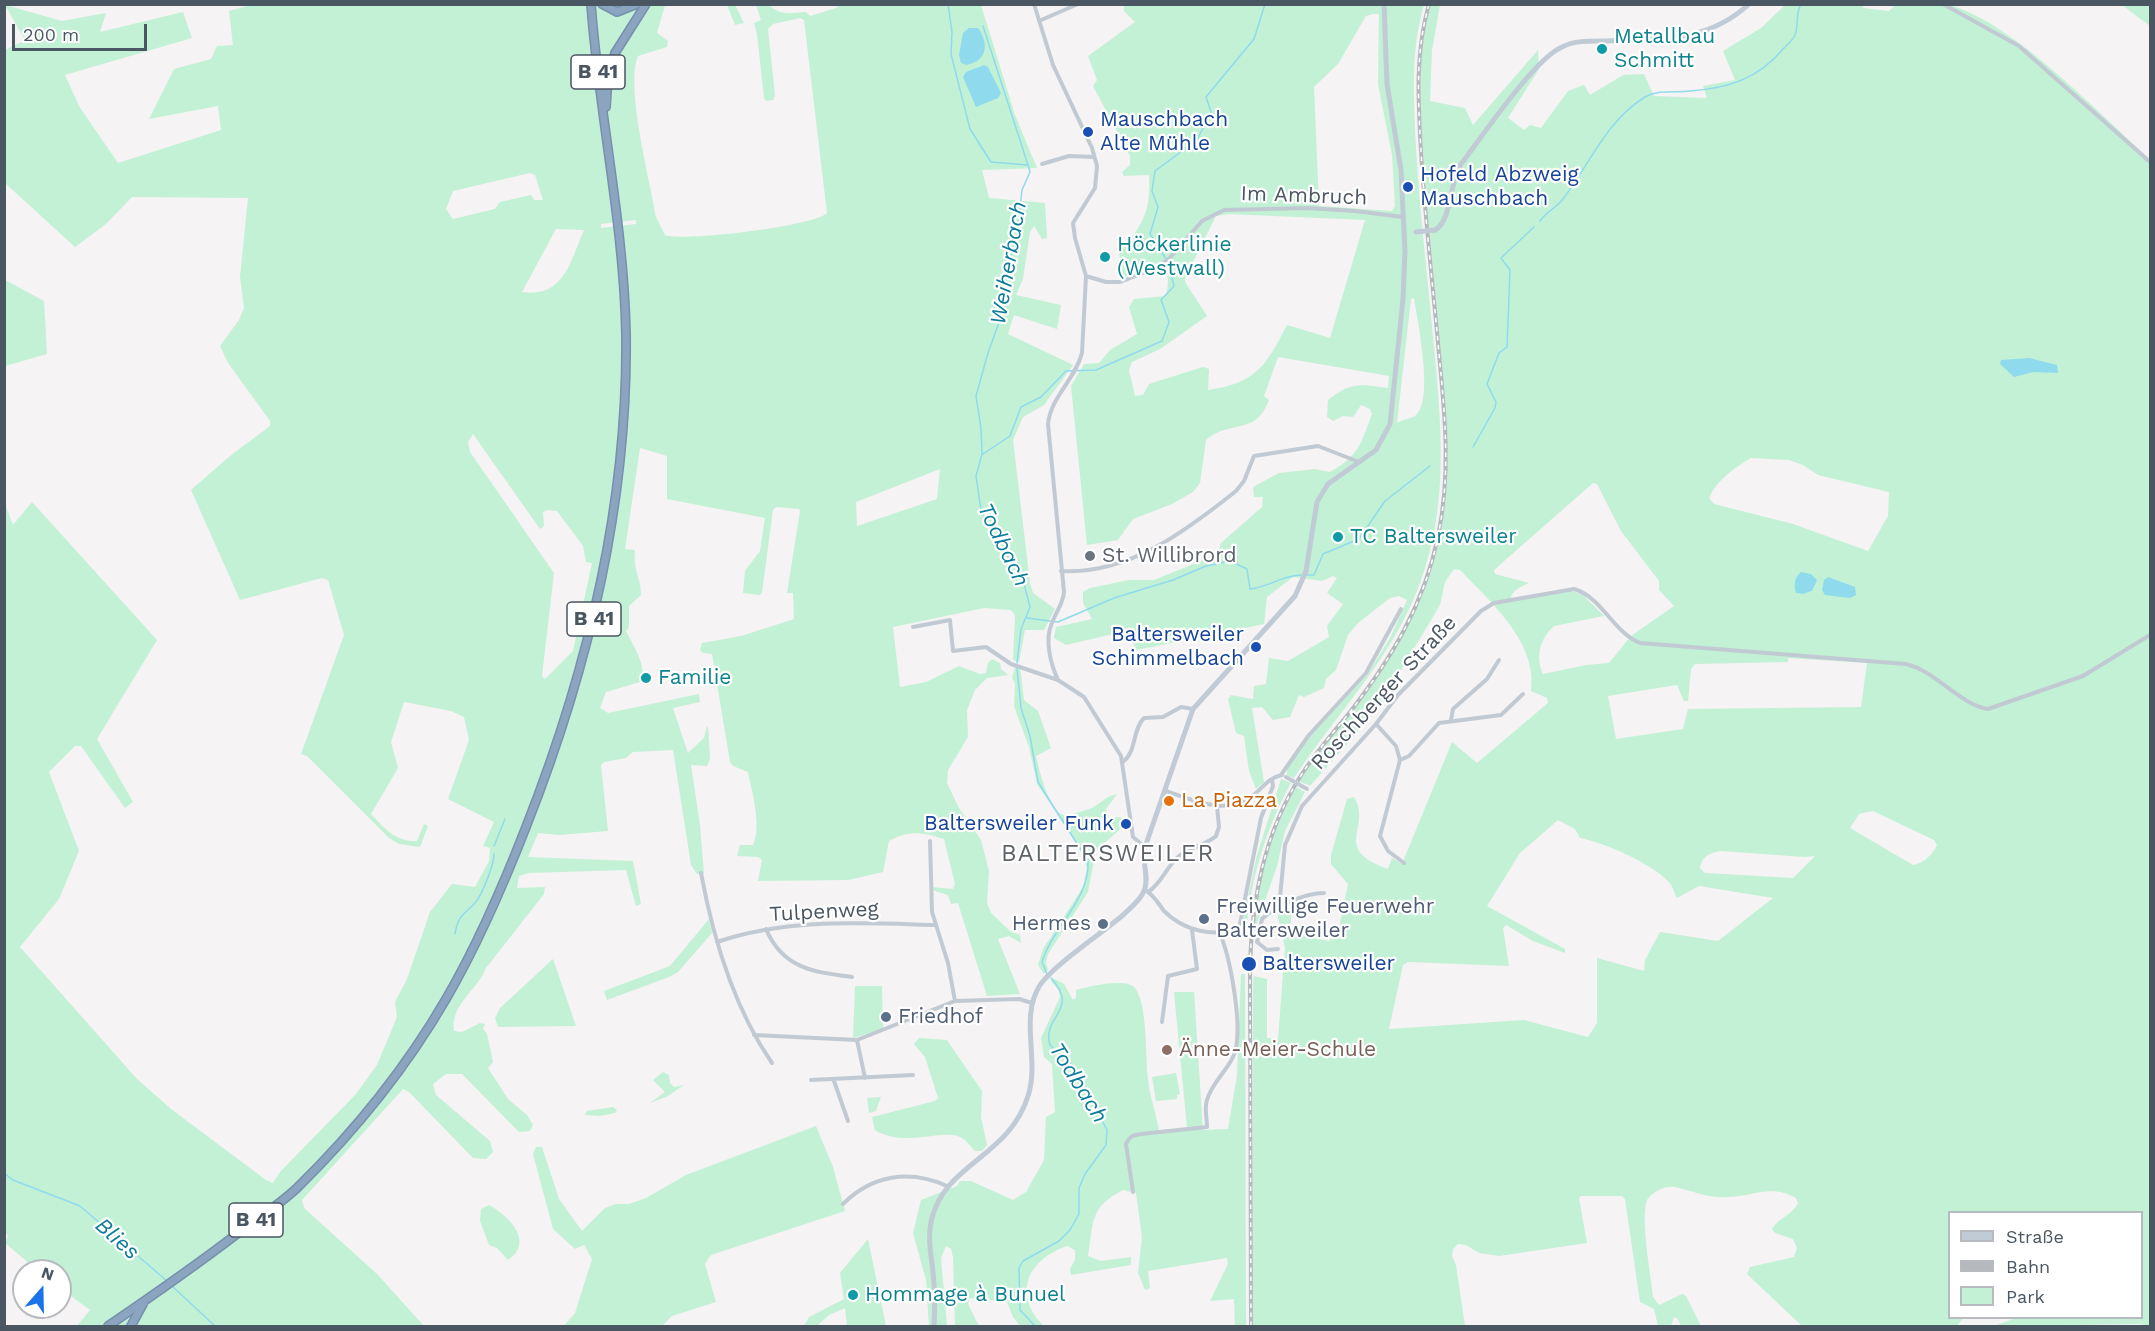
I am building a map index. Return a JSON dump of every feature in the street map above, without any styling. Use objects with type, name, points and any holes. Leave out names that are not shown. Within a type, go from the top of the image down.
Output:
[{"type":"highway","name":"B 41","points":[[108,1326],[146,1301],[294,1191],[362,1118],[396,1076],[424,1034],[474,946],[522,838],[558,742],[591,630],[604,576],[619,473],[625,391],[626,316],[621,250],[596,64],[591,4]]},
{"type":"highway","points":[[602,4],[616,12],[637,4]]},
{"type":"highway","points":[[608,140],[606,90],[611,66],[621,40],[646,4]]},
{"type":"highway","points":[[130,1326],[146,1301]]},
{"type":"main road","points":[[934,1326],[930,1227],[941,1195],[947,1186],[999,1143],[1023,1110],[1033,1067],[1030,1014],[1032,1003],[1045,979],[1104,932],[1147,891],[1142,859],[1145,847],[1193,709],[1290,602],[1305,574],[1317,502],[1328,484],[1360,463],[1383,441],[1391,416],[1403,299],[1404,233],[1401,170],[1387,84],[1384,4]]},
{"type":"main road","points":[[1404,233],[1435,230],[1445,220],[1456,171],[1542,61],[1564,45],[1692,35],[1716,28],[1749,4]]},
{"type":"street","points":[[1034,4],[1053,65],[1094,157],[1096,183],[1076,217],[1073,230],[1086,276],[1083,344],[1078,366],[1054,401],[1048,416],[1064,599],[1051,625],[1050,656],[1058,680]]},
{"type":"street","points":[[1039,21],[1077,4]]},
{"type":"street","points":[[1943,4],[2019,46],[2151,162]]},
{"type":"street","points":[[1042,164],[1065,156],[1094,157]]},
{"type":"street","name":"Im Ambruch","points":[[1086,276],[1106,282],[1120,282],[1164,263],[1193,230],[1211,215],[1224,210],[1307,208],[1403,217]]},
{"type":"street","points":[[1061,571],[1097,570],[1160,544],[1236,491],[1244,481],[1254,456],[1318,446],[1360,463]]},
{"type":"street","name":"Roschberger Straße","points":[[1166,791],[1217,806],[1235,805],[1246,801],[1272,779],[1283,776],[1313,792],[1376,724],[1398,695],[1481,611],[1494,603],[1574,589],[1585,593],[1628,637],[1640,643],[1906,664],[1923,670],[1977,706],[1988,709],[2083,676],[2151,634]]},
{"type":"street","points":[[1283,776],[1309,735],[1366,673],[1401,609]]},
{"type":"street","points":[[913,627],[947,619],[951,622],[953,651],[986,647],[1014,665],[1058,680],[1084,697],[1123,762],[1133,837],[1145,847]]},
{"type":"street","points":[[1451,720],[1453,709],[1487,679],[1499,660]]},
{"type":"street","points":[[1400,760],[1409,756],[1438,723],[1501,715],[1523,694]]},
{"type":"street","points":[[1123,762],[1129,756],[1139,724],[1144,718],[1163,717],[1181,707],[1193,709]]},
{"type":"street","points":[[1376,724],[1396,746],[1400,760],[1379,832],[1389,850],[1404,863]]},
{"type":"street","points":[[1217,806],[1219,831],[1216,836],[1180,855],[1157,884],[1147,891],[1168,914],[1192,930],[1239,929],[1261,818],[1273,786],[1272,779]]},
{"type":"street","points":[[1279,908],[1288,833],[1313,792]]},
{"type":"street","points":[[930,841],[930,893],[935,925],[948,963],[955,1001]]},
{"type":"street","points":[[702,873],[717,942],[754,1035],[772,1063]]},
{"type":"street","points":[[1278,949],[1267,950],[1256,940],[1262,919],[1279,908],[1314,894],[1324,893]]},
{"type":"street","name":"Tulpenweg","points":[[717,942],[766,929],[867,923],[935,925]]},
{"type":"street","points":[[766,929],[774,945],[796,966],[812,972],[852,977]]},
{"type":"street","points":[[1162,1022],[1166,979],[1171,974],[1197,969],[1192,930]]},
{"type":"street","points":[[1133,1192],[1126,1144],[1128,1140],[1132,1136],[1141,1134],[1207,1127],[1207,1100],[1234,1055],[1235,1014],[1232,970],[1219,931]]},
{"type":"street","points":[[754,1035],[857,1040],[955,1001],[1019,999],[1032,1003]]},
{"type":"street","points":[[857,1040],[865,1078]]},
{"type":"street","points":[[811,1080],[834,1081],[913,1075]]},
{"type":"street","points":[[834,1081],[848,1121]]},
{"type":"street","points":[[843,1204],[866,1185],[893,1177],[923,1178],[947,1186]]},
{"type":"green space","points":[[1944,4],[1975,15],[2028,50],[2150,159],[2150,1326],[2139,1324],[1994,1326],[2013,1319],[2143,1319],[2143,1211],[1948,1211],[1948,1319],[1962,1319],[1957,1326],[1802,1326],[1747,1274],[1750,1267],[1794,1257],[1797,1248],[1793,1239],[1775,1233],[1772,1229],[1796,1207],[1798,1203],[1796,1198],[1770,1191],[1715,1197],[1671,1187],[1663,1188],[1652,1194],[1645,1208],[1645,1233],[1653,1297],[1659,1305],[1682,1294],[1686,1296],[1701,1326],[1681,1326],[1678,1319],[1674,1317],[1671,1326],[1658,1326],[1654,1309],[1640,1302],[1625,1199],[1622,1196],[1581,1196],[1579,1198],[1587,1243],[1499,1256],[1479,1253],[1466,1245],[1458,1244],[1453,1249],[1452,1256],[1456,1265],[1465,1326],[1253,1326],[1253,983],[1254,976],[1267,979],[1267,1038],[1278,1039],[1285,948],[1277,912],[1292,906],[1290,932],[1329,941],[1339,928],[1348,884],[1331,864],[1331,855],[1347,799],[1354,797],[1359,808],[1356,837],[1361,853],[1388,869],[1392,858],[1402,864],[1452,742],[1477,763],[1548,703],[1547,698],[1531,691],[1531,673],[1527,656],[1510,624],[1460,570],[1454,569],[1445,582],[1440,605],[1378,709],[1310,786],[1299,781],[1390,656],[1406,630],[1420,602],[1431,571],[1444,516],[1447,432],[1426,202],[1420,78],[1423,42],[1431,5],[1440,5],[1432,50],[1430,101],[1465,108],[1473,125],[1538,50],[1539,69],[1508,118],[1524,130],[1530,125],[1541,128],[1568,91],[1584,85],[1590,95],[1623,75],[1644,74],[1654,96],[1707,98],[1703,86],[1735,80],[1723,51],[1761,28],[1785,5],[1861,5],[1864,8],[1889,11],[1895,5]],"holes":[[[1751,458],[1789,460],[1803,465],[1818,475],[1889,492],[1888,516],[1868,551],[1793,524],[1714,504],[1709,498],[1717,486],[1727,475]],[[1593,483],[1597,484],[1621,531],[1659,581],[1659,590],[1674,606],[1631,636],[1609,663],[1586,665],[1543,674],[1539,661],[1540,648],[1545,636],[1554,626],[1604,616],[1583,595],[1569,590],[1510,601],[1515,592],[1529,583],[1495,574],[1494,570]],[[1796,577],[1812,591],[1803,594],[1796,593]],[[1788,658],[1867,663],[1861,707],[1688,709],[1683,729],[1616,739],[1608,696],[1677,685],[1684,701],[1688,701],[1691,669],[1695,664],[1788,662]],[[1873,811],[1934,840],[1937,845],[1927,858],[1913,865],[1850,828],[1859,814]],[[1558,820],[1575,829],[1580,838],[1614,849],[1651,868],[1672,885],[1677,898],[1699,886],[1773,898],[1718,941],[1660,932],[1645,960],[1644,971],[1597,958],[1597,1023],[1588,1037],[1524,1020],[1389,1029],[1403,965],[1408,962],[1509,966],[1503,928],[1506,925],[1533,941],[1565,953],[1565,949],[1487,906],[1520,853]],[[1720,851],[1805,857],[1815,856],[1793,878],[1705,873],[1700,868],[1705,858]]]},
{"type":"green space","points":[[5,5],[62,21],[106,13],[100,32],[183,12],[192,38],[65,75],[79,106],[118,163],[221,130],[218,106],[149,119],[174,69],[211,59],[217,46],[233,45],[229,11],[251,5],[665,5],[657,33],[668,41],[667,47],[638,56],[634,89],[644,158],[656,217],[665,235],[676,237],[721,235],[775,228],[818,218],[827,213],[804,20],[800,18],[773,24],[768,29],[775,96],[773,100],[766,101],[754,23],[761,20],[756,5],[769,5],[786,13],[806,12],[810,16],[839,5],[981,5],[1015,115],[1037,168],[982,170],[989,198],[1045,203],[1047,238],[1042,239],[1034,226],[1030,232],[1023,279],[1016,295],[1061,305],[1057,329],[1014,315],[1008,334],[1073,365],[1044,405],[1023,417],[1013,440],[1030,583],[1033,593],[1055,609],[1044,630],[1025,630],[1019,662],[1013,660],[1015,615],[1011,610],[984,608],[893,627],[900,687],[926,682],[959,666],[980,674],[986,673],[988,663],[992,659],[1000,663],[1001,669],[1008,675],[987,678],[975,690],[967,710],[968,737],[948,770],[947,783],[959,808],[981,840],[989,871],[987,903],[991,913],[1010,931],[1020,935],[1021,943],[1009,936],[998,939],[1020,994],[987,996],[958,903],[951,904],[948,895],[932,890],[932,887],[953,889],[955,884],[944,839],[916,833],[896,837],[889,841],[883,872],[848,880],[758,881],[762,860],[758,857],[737,856],[740,845],[753,845],[756,837],[754,799],[748,772],[733,766],[730,762],[712,654],[703,653],[700,650],[702,643],[741,636],[794,619],[793,593],[787,593],[800,511],[799,509],[776,507],[773,510],[762,592],[760,595],[743,593],[745,571],[760,551],[765,518],[667,499],[667,456],[640,448],[625,549],[635,550],[635,564],[641,589],[641,595],[629,606],[629,627],[626,631],[639,656],[642,676],[640,682],[606,692],[600,708],[608,713],[699,694],[700,702],[673,708],[688,753],[704,738],[708,727],[710,759],[707,766],[691,765],[700,825],[704,874],[697,874],[691,865],[673,750],[633,752],[626,758],[604,762],[601,765],[608,831],[559,835],[538,833],[528,857],[633,861],[641,904],[636,906],[626,870],[529,873],[519,876],[517,888],[545,887],[544,894],[486,968],[460,1005],[454,1021],[454,1031],[462,1032],[480,1023],[485,1024],[483,1029],[487,1034],[493,1062],[488,1068],[508,1099],[527,1115],[533,1125],[530,1131],[519,1132],[462,1074],[446,1074],[433,1084],[436,1095],[490,1141],[493,1152],[486,1159],[473,1158],[409,1092],[403,1089],[302,1200],[304,1208],[377,1274],[424,1326],[77,1326],[90,1310],[72,1297],[72,1259],[24,1259],[5,1243],[8,1236],[4,1230],[4,501],[13,525],[32,502],[157,640],[97,739],[133,802],[125,808],[81,746],[75,746],[49,772],[79,851],[59,899],[20,947],[137,1079],[171,1109],[266,1180],[273,1183],[280,1172],[356,1094],[377,1065],[397,1017],[395,1002],[407,979],[430,912],[452,884],[475,887],[489,861],[490,848],[483,846],[494,822],[448,799],[469,740],[464,717],[451,711],[404,702],[391,742],[398,768],[371,814],[391,834],[410,841],[417,841],[424,824],[428,826],[420,847],[399,844],[389,838],[307,756],[301,754],[344,635],[328,580],[322,578],[240,600],[191,490],[230,456],[270,426],[270,421],[228,363],[220,346],[239,320],[244,308],[240,277],[248,198],[132,197],[106,224],[75,247],[5,183],[5,50],[25,40]],"holes":[[[530,173],[535,175],[543,200],[534,200],[531,195],[500,202],[495,209],[453,219],[446,209],[453,191]],[[636,220],[636,224],[601,228],[601,224]],[[556,229],[584,230],[564,275],[547,289],[522,292]],[[473,434],[540,529],[544,526],[543,512],[557,511],[583,546],[586,562],[592,563],[573,651],[545,679],[542,676],[554,573],[470,452],[468,442]],[[940,469],[937,499],[857,526],[856,502]]]},
{"type":"green space","points":[[727,5],[735,5],[744,23],[735,25]]},
{"type":"green space","points":[[1124,5],[1424,5],[1417,40],[1414,94],[1416,148],[1440,431],[1440,486],[1432,541],[1414,598],[1385,652],[1294,778],[1287,775],[1287,769],[1312,734],[1367,675],[1390,638],[1407,600],[1399,596],[1390,598],[1358,623],[1348,635],[1336,670],[1326,679],[1324,688],[1304,697],[1299,695],[1290,717],[1273,720],[1262,707],[1252,708],[1264,782],[1256,789],[1249,771],[1244,736],[1236,733],[1228,699],[1231,695],[1253,699],[1254,686],[1266,684],[1269,658],[1288,661],[1329,637],[1327,626],[1343,604],[1327,593],[1337,578],[1333,576],[1322,581],[1293,577],[1267,597],[1264,624],[1137,650],[1126,631],[1066,645],[1054,638],[1056,627],[1092,619],[1083,603],[1083,592],[1090,588],[1129,580],[1154,580],[1218,554],[1221,543],[1262,507],[1263,497],[1254,497],[1253,487],[1279,473],[1315,469],[1330,472],[1340,466],[1358,448],[1372,414],[1370,409],[1361,405],[1353,417],[1343,416],[1333,421],[1327,417],[1328,400],[1349,387],[1388,388],[1389,376],[1278,357],[1264,396],[1269,400],[1257,419],[1216,433],[1206,440],[1200,483],[1193,492],[1172,504],[1133,519],[1118,540],[1087,545],[1071,386],[1084,364],[1099,363],[1110,350],[1137,334],[1129,307],[1134,299],[1166,296],[1168,286],[1166,270],[1162,262],[1123,278],[1119,252],[1140,226],[1144,217],[1149,199],[1149,175],[1124,176],[1122,172],[1130,165],[1130,156],[1093,86],[1097,80],[1088,56],[1135,22],[1124,11]],"holes":[[[1379,14],[1378,84],[1392,155],[1395,206],[1392,211],[1319,206],[1314,87],[1338,64],[1366,16]],[[1228,214],[1365,220],[1330,338],[1287,325],[1265,362],[1258,370],[1238,383],[1208,390],[1209,369],[1203,367],[1149,384],[1143,395],[1135,396],[1129,370],[1132,362],[1160,349],[1207,316],[1185,282],[1185,278],[1216,216]],[[1414,298],[1421,341],[1424,395],[1421,408],[1415,416],[1397,423],[1411,299]]]},
{"type":"green space","points":[[2122,5],[2150,5],[2150,26]]},
{"type":"green space","points":[[5,280],[44,301],[47,354],[5,366]]},
{"type":"green space","points":[[1015,667],[1020,667],[1024,700],[1038,711],[1051,748],[1036,756],[1045,790],[1054,807],[1064,815],[1070,815],[1092,808],[1117,794],[1106,809],[1109,818],[1121,817],[1123,827],[1096,850],[1088,892],[1048,954],[1046,962],[1048,970],[1044,974],[1038,965],[1043,949],[1083,887],[1087,868],[1079,847],[1037,784],[1029,747],[1014,706],[1015,683],[1012,678]]},
{"type":"green space","points":[[1281,779],[1291,783],[1282,799],[1262,851],[1247,924],[1243,920],[1257,855]]},
{"type":"green space","points":[[1296,787],[1305,792],[1285,831],[1277,866],[1256,926],[1254,926],[1259,890],[1273,837]]},
{"type":"green space","points":[[709,919],[712,933],[678,972],[607,1000],[604,991],[670,966]]},
{"type":"green space","points":[[553,959],[576,1026],[498,1027],[495,1018],[500,1008]]},
{"type":"green space","points":[[1241,974],[1245,974],[1246,1326],[1235,1326],[1234,1299],[1210,1301],[1228,1264],[1227,1258],[1148,1271],[1150,1288],[1145,1290],[1138,1273],[1142,1237],[1136,1193],[1123,1190],[1104,1203],[1095,1217],[1088,1256],[1101,1261],[1131,1257],[1131,1265],[1071,1275],[1070,1269],[1075,1260],[1075,1250],[1067,1246],[1053,1252],[1042,1260],[1028,1279],[1028,1302],[1044,1326],[1020,1326],[1013,1317],[1007,1302],[970,1298],[968,1304],[979,1326],[955,1326],[953,1257],[951,1249],[946,1246],[941,1258],[947,1326],[929,1326],[926,1280],[913,1233],[921,1200],[957,1186],[960,1181],[971,1181],[1013,1200],[1026,1192],[1044,1160],[1046,1117],[1055,1112],[1052,1064],[1044,1057],[1041,1038],[1060,997],[1059,991],[1051,981],[1053,978],[1064,984],[1073,1000],[1076,998],[1076,990],[1097,985],[1124,983],[1135,988],[1142,1006],[1148,1080],[1159,1130],[1187,1128],[1174,992],[1194,992],[1203,1130],[1228,1129],[1237,1075]]},
{"type":"green space","points":[[855,986],[882,986],[883,1029],[853,1038]]},
{"type":"green space","points":[[919,1038],[947,1040],[982,1091],[981,1117],[987,1145],[982,1151],[975,1151],[964,1139],[954,1135],[899,1138],[875,1130],[872,1117],[935,1101],[938,1098],[925,1057],[914,1044]]},
{"type":"green space","points":[[663,1072],[669,1075],[670,1083],[674,1087],[684,1085],[666,1097],[650,1103],[665,1092],[653,1080]]},
{"type":"green space","points":[[1176,1073],[1180,1094],[1177,1095],[1177,1099],[1156,1101],[1152,1077]]},
{"type":"green space","points":[[881,1097],[876,1111],[869,1113],[867,1098]]},
{"type":"green space","points":[[613,1107],[617,1110],[615,1113],[599,1116],[585,1115],[587,1111]]},
{"type":"green space","points":[[816,1126],[833,1167],[845,1211],[711,1255],[705,1264],[716,1302],[672,1316],[662,1326],[564,1326],[575,1313],[592,1259],[584,1245],[575,1249],[553,1229],[533,1154],[536,1147],[542,1147],[559,1199],[582,1231],[605,1208],[616,1204],[629,1204],[646,1198],[686,1175]]},
{"type":"green space","points":[[489,1205],[511,1222],[519,1238],[516,1253],[508,1260],[497,1248],[489,1245],[480,1221],[481,1209]]},
{"type":"green space","points":[[868,1239],[886,1326],[847,1326],[845,1308],[829,1315],[817,1326],[804,1326],[809,1317],[844,1299],[840,1273]]},
{"type":"water","points":[[969,28],[978,28],[985,45],[979,60],[966,65],[961,63],[959,55],[963,33]]},
{"type":"water","points":[[984,65],[988,67],[1001,93],[998,98],[976,107],[963,77],[966,72]]},
{"type":"water","points":[[2029,358],[2057,365],[2058,373],[2033,372],[2014,377],[2000,364],[2001,360]]},
{"type":"water","points":[[1801,572],[1811,574],[1817,580],[1812,591],[1803,594],[1796,593],[1795,587],[1796,579]]},
{"type":"water","points":[[1828,577],[1855,587],[1856,595],[1850,598],[1825,595],[1822,590],[1824,580]]},
{"type":"waterway","name":"Weiherbach","points":[[948,4],[952,32],[951,54],[970,129],[991,162],[1028,165],[1030,172],[1022,190],[1016,245],[1006,266],[1007,300],[976,396],[981,428],[982,454],[976,476],[981,510],[1000,547],[1021,572],[1030,607],[1021,629],[1017,663]]},
{"type":"waterway","points":[[1166,259],[1150,234],[1158,207],[1152,191],[1155,171],[1197,140],[1211,112],[1206,97],[1254,39],[1265,4]]},
{"type":"waterway","points":[[1540,221],[1563,199],[1609,131],[1631,107],[1645,97],[1656,93],[1704,90],[1730,84],[1753,75],[1793,39],[1801,4]]},
{"type":"waterway","points":[[983,26],[1028,165]]},
{"type":"waterway","points":[[1473,447],[1495,408],[1496,402],[1487,384],[1499,353],[1507,347],[1510,270],[1501,258],[1534,227]]},
{"type":"waterway","points":[[983,454],[1010,436],[1021,407],[1041,397],[1066,371],[1096,370],[1162,341],[1169,322],[1161,300],[1174,286],[1168,263]]},
{"type":"waterway","points":[[1306,575],[1314,575],[1323,554],[1359,539],[1385,501],[1430,466]]},
{"type":"waterway","points":[[1027,618],[1058,622],[1114,598],[1173,580],[1206,566],[1230,561],[1247,569],[1250,589],[1301,575]]},
{"type":"waterway","name":"Todbach","points":[[1017,668],[1021,708],[1030,736],[1038,782],[1088,861],[1083,888],[1047,949],[1042,962],[1047,974]]},
{"type":"waterway","points":[[494,846],[505,819]]},
{"type":"waterway","points":[[455,934],[459,919],[481,894],[494,854]]},
{"type":"waterway","name":"Todbach","points":[[1035,1326],[1020,1310],[1019,1268],[1023,1261],[1059,1241],[1070,1230],[1079,1214],[1079,1188],[1085,1174],[1106,1145],[1107,1130],[1074,1067],[1050,1045],[1051,1027],[1061,1006],[1062,998],[1051,978]]},
{"type":"waterway","name":"Blies","points":[[4,1173],[13,1180],[80,1206],[167,1281]]},
{"type":"waterway","name":"Blies","points":[[172,1286],[215,1326]]},
{"type":"railway","points":[[1251,1326],[1250,966],[1254,916],[1262,868],[1277,821],[1300,777],[1365,692],[1404,629],[1425,584],[1442,513],[1446,468],[1445,422],[1425,202],[1419,95],[1421,41],[1429,4]]},
{"type":"place","name":"Metallbau Schmitt","points":[[1602,49]]},
{"type":"place","name":"Mauschbach Alte Mühle","points":[[1088,132]]},
{"type":"place","name":"Hofeld Abzweig Mauschbach","points":[[1408,187]]},
{"type":"place","name":"Höckerlinie (Westwall)","points":[[1105,257]]},
{"type":"place","name":"TC Baltersweiler","points":[[1338,537]]},
{"type":"place","name":"St. Willibrord","points":[[1090,556]]},
{"type":"place","name":"Baltersweiler Schimmelbach","points":[[1256,647]]},
{"type":"place","name":"Familie","points":[[646,678]]},
{"type":"place","name":"La Piazza","points":[[1169,801]]},
{"type":"place","name":"Baltersweiler Funk","points":[[1126,824]]},
{"type":"place","name":"Freiwillige Feuerwehr Baltersweiler","points":[[1204,919]]},
{"type":"place","name":"Hermes","points":[[1103,924]]},
{"type":"place","name":"Baltersweiler","points":[[1249,964]]},
{"type":"place","name":"Friedhof","points":[[886,1017]]},
{"type":"place","name":"Änne-Meier-Schule","points":[[1167,1050]]},
{"type":"place","name":"Hommage à Bunuel","points":[[853,1295]]},
{"type":"district","name":"BALTERSWEILER","points":[[1108,854]]}]
